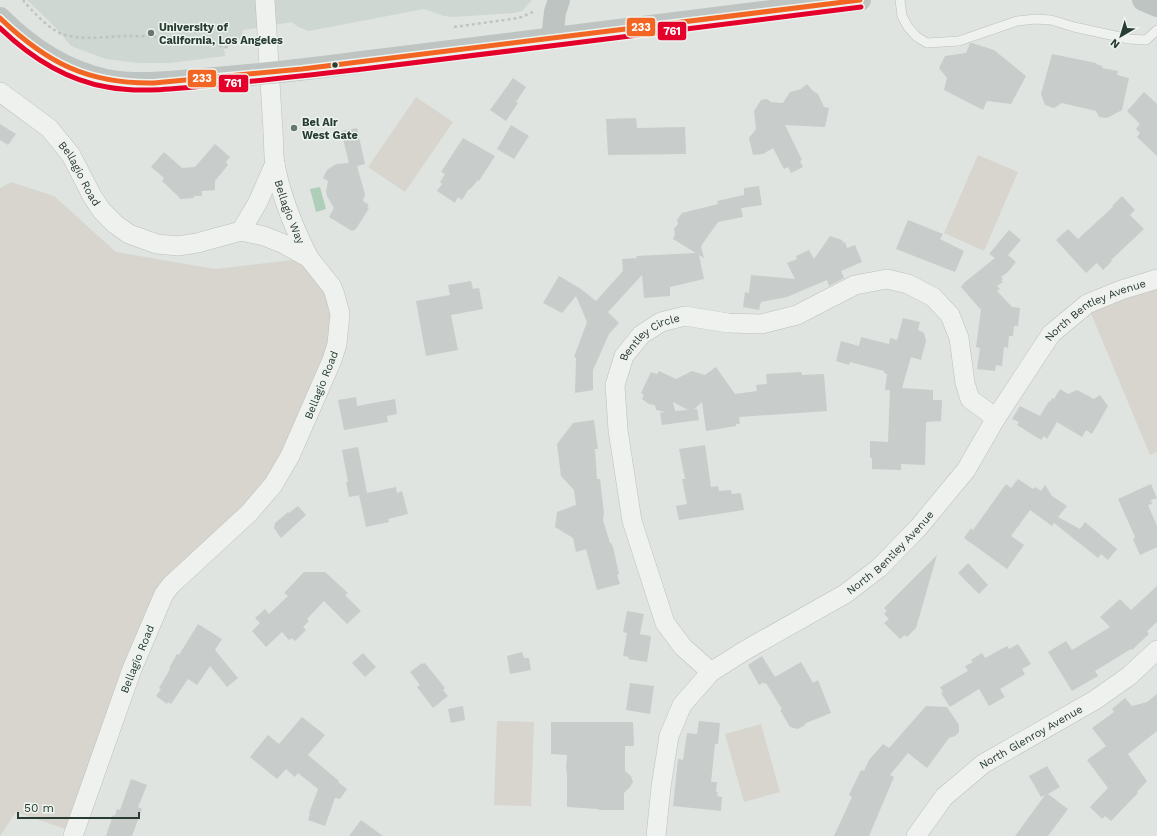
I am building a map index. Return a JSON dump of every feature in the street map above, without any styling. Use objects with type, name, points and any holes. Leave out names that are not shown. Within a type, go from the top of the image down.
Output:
[{"type":"main road","points":[[552,39],[555,12],[559,0]]},
{"type":"main road","points":[[0,18],[28,44],[52,60],[76,71],[105,80],[130,83],[151,83],[269,74],[860,0]]},
{"type":"main road","points":[[1143,0],[1157,6]]},
{"type":"street","name":"Bellagio Way","points":[[265,0],[275,163],[282,194],[294,228],[309,258]]},
{"type":"street","name":"Bellagio Road","points":[[0,92],[49,128],[71,155],[92,196],[102,211],[115,224],[129,234],[157,244],[178,246],[197,243],[241,231],[264,236],[284,244],[309,258],[332,287],[340,314],[337,344],[332,360],[294,449],[273,485],[249,513],[171,585],[164,594],[132,669],[72,836]]},
{"type":"street","name":"Bellagio Way","points":[[241,231],[258,202],[275,163]]},
{"type":"street","name":"Bentley Circle","points":[[711,672],[683,647],[665,623],[632,521],[618,430],[615,385],[624,356],[641,335],[661,322],[685,316],[728,324],[761,324],[797,315],[855,285],[887,279],[908,284],[933,297],[950,315],[959,338],[965,383],[970,399],[996,418]]},
{"type":"street","name":"North Bentley Avenue","points":[[656,836],[661,787],[669,736],[682,706],[711,672],[845,594],[879,568],[918,528],[966,470],[996,418],[1051,334],[1087,304],[1121,290],[1157,279]]},
{"type":"street","name":"North Glenroy Avenue","points":[[916,836],[944,797],[983,764],[1095,700],[1129,676],[1157,650]]},
{"type":"lane","points":[[900,0],[902,16],[908,27],[917,37],[927,43],[959,41],[1017,22],[1036,19],[1051,20],[1074,27],[1129,39],[1146,40],[1157,30]]},
{"type":"path","points":[[23,0],[47,24],[61,33],[83,38],[130,36],[177,39],[203,42],[230,48]]},
{"type":"path","points":[[454,27],[519,18],[533,12]]},
{"type":"shaded area","name":"University of California, Los Angeles","points":[[27,0],[532,0],[522,11],[514,13],[453,17],[444,16],[424,9],[309,31],[298,27],[292,22],[243,30],[242,36],[236,43],[224,49],[225,56],[170,63],[139,63],[106,59],[71,46],[54,26]]},
{"type":"shaded area","points":[[416,97],[453,122],[405,192],[368,167]]},
{"type":"shaded area","points":[[978,155],[1018,172],[984,251],[944,233]]},
{"type":"shaded area","points":[[11,182],[54,196],[116,252],[215,269],[309,258],[340,314],[281,472],[171,585],[74,832],[16,812],[0,836],[0,188]]},
{"type":"shaded area","points":[[320,187],[326,209],[316,212],[310,189]]},
{"type":"shaded area","points":[[1157,279],[1157,452],[1150,455],[1087,304]]},
{"type":"shaded area","points":[[497,721],[534,722],[531,806],[494,805]]},
{"type":"shaded area","points":[[761,724],[780,792],[744,802],[725,734]]},
{"type":"building","points":[[970,43],[994,50],[1026,76],[1011,104],[987,101],[983,110],[944,90],[947,78],[939,68],[945,56],[966,53]]},
{"type":"building","points":[[1052,54],[1096,63],[1102,66],[1102,68],[1118,71],[1117,75],[1129,78],[1122,110],[1107,118],[1099,117],[1096,111],[1062,103],[1054,108],[1045,105],[1041,94]]},
{"type":"building","points":[[513,78],[526,87],[516,102],[518,103],[506,121],[490,110]]},
{"type":"building","points":[[807,84],[818,94],[824,107],[829,108],[825,127],[785,125],[802,160],[800,161],[803,167],[791,173],[788,167],[784,169],[773,148],[763,154],[753,155],[749,138],[756,129],[754,111],[761,100],[767,99],[771,102],[783,103],[790,92],[801,89]]},
{"type":"building","points":[[1144,92],[1157,104],[1157,156],[1137,137],[1140,133],[1136,129],[1140,124],[1127,111]]},
{"type":"building","points":[[636,118],[637,128],[685,127],[686,154],[608,155],[606,119]]},
{"type":"building","points":[[0,124],[16,134],[8,145],[0,140]]},
{"type":"building","points":[[511,125],[529,136],[514,159],[497,149]]},
{"type":"building","points":[[357,128],[365,164],[357,166],[365,194],[363,201],[369,205],[367,207],[369,208],[356,229],[352,231],[329,217],[334,208],[326,192],[328,181],[323,178],[327,170],[336,164],[349,163],[341,131]]},
{"type":"building","points":[[463,138],[495,156],[479,181],[478,180],[469,189],[462,200],[458,197],[455,203],[437,191],[442,184],[440,182],[445,174],[441,172]]},
{"type":"building","points":[[215,144],[230,157],[226,162],[228,165],[215,181],[215,190],[202,191],[202,196],[180,199],[162,181],[164,178],[151,167],[164,152],[182,168],[195,167]]},
{"type":"building","points":[[759,186],[762,205],[741,208],[743,217],[718,222],[701,246],[704,258],[699,255],[704,279],[670,287],[670,296],[644,298],[642,275],[608,312],[619,323],[609,334],[593,370],[593,390],[575,393],[576,358],[574,357],[587,322],[576,296],[562,313],[543,303],[559,276],[581,289],[596,301],[623,271],[622,259],[637,258],[636,256],[696,253],[673,239],[675,235],[674,229],[678,224],[677,220],[682,213],[718,204],[717,201],[744,195],[744,188]]},
{"type":"building","points":[[1122,196],[1135,210],[1130,215],[1144,229],[1111,260],[1112,261],[1103,270],[1097,263],[1086,273],[1056,240],[1068,229],[1078,239],[1113,207],[1112,206]]},
{"type":"building","points":[[908,220],[943,234],[940,239],[964,251],[955,272],[896,249]]},
{"type":"building","points":[[1009,230],[1021,240],[1008,255],[1016,262],[1008,272],[1001,277],[1003,282],[997,286],[1000,289],[997,291],[1012,307],[1020,308],[1018,326],[1014,326],[1013,336],[1009,336],[1008,348],[1004,347],[1002,366],[996,365],[995,371],[977,369],[980,348],[976,347],[981,310],[961,287],[965,282],[995,258],[989,254]]},
{"type":"building","points":[[830,236],[842,240],[843,243],[845,242],[847,248],[855,245],[862,262],[841,271],[844,278],[829,286],[827,280],[787,297],[761,302],[759,310],[743,307],[745,292],[749,293],[751,275],[795,279],[787,263],[797,259],[796,256],[809,250],[814,259]]},
{"type":"building","points":[[471,281],[473,289],[479,288],[483,309],[451,315],[458,350],[426,356],[416,301],[450,295],[448,285]]},
{"type":"building","points":[[903,318],[920,322],[918,330],[924,333],[926,341],[921,360],[911,357],[902,388],[933,390],[933,400],[942,400],[941,421],[926,422],[925,465],[901,464],[901,470],[872,469],[872,458],[870,458],[870,441],[888,442],[890,390],[885,390],[887,374],[884,373],[884,371],[850,362],[849,365],[836,361],[841,341],[859,346],[861,337],[889,344],[890,338],[897,340]]},
{"type":"building","points":[[716,367],[735,394],[757,391],[756,385],[767,384],[766,374],[801,372],[802,375],[824,374],[827,411],[739,417],[740,424],[736,424],[736,426],[706,431],[702,402],[694,409],[697,409],[699,420],[662,425],[660,413],[665,412],[656,410],[655,405],[649,404],[642,399],[644,395],[641,393],[651,372],[657,374],[659,371],[676,379],[692,371],[705,375]],"holes":[[[673,402],[688,410],[675,411]]]},
{"type":"building","points":[[1060,389],[1068,394],[1077,390],[1094,399],[1100,395],[1108,406],[1092,434],[1086,430],[1082,437],[1057,422],[1047,439],[1044,436],[1041,440],[1017,425],[1019,422],[1012,419],[1020,406],[1040,416],[1049,401],[1050,402],[1052,398],[1054,399]]},
{"type":"building","points":[[356,397],[357,406],[395,399],[397,414],[387,416],[388,422],[344,430],[338,400]]},
{"type":"building","points":[[594,420],[598,449],[595,449],[597,479],[600,479],[604,513],[603,520],[610,543],[613,547],[619,574],[617,575],[620,584],[597,590],[586,549],[576,552],[573,538],[555,527],[557,512],[576,505],[574,490],[561,476],[557,444],[573,423]]},
{"type":"building","points":[[705,445],[711,487],[718,486],[719,491],[731,490],[732,494],[741,494],[744,510],[679,520],[676,506],[687,504],[682,479],[685,479],[679,449]]},
{"type":"building","points":[[358,447],[367,493],[396,487],[397,493],[402,491],[408,514],[388,519],[389,522],[366,527],[359,495],[349,497],[346,482],[348,482],[342,450]]},
{"type":"building","points":[[1018,479],[1033,489],[1035,487],[1041,491],[1045,485],[1052,496],[1067,506],[1058,517],[1080,529],[1085,522],[1117,549],[1108,560],[1101,554],[1098,558],[1054,523],[1052,526],[1030,510],[1011,536],[1024,545],[1007,569],[964,538],[971,528],[973,530],[1006,484],[1011,488]]},
{"type":"building","points":[[1151,484],[1157,498],[1151,500],[1152,504],[1148,505],[1157,526],[1157,547],[1140,555],[1133,539],[1135,537],[1118,499]]},
{"type":"building","points":[[298,506],[306,515],[281,538],[274,528],[275,523]]},
{"type":"building","points":[[937,555],[916,628],[907,637],[905,635],[900,639],[884,623],[889,619],[884,614],[887,611],[884,608]]},
{"type":"building","points":[[968,563],[988,585],[979,594],[958,573]]},
{"type":"building","points":[[304,572],[325,572],[348,593],[345,595],[361,611],[347,624],[324,601],[307,619],[309,621],[303,627],[306,630],[295,641],[292,638],[289,640],[282,632],[266,647],[252,631],[260,623],[255,618],[265,609],[269,614],[288,596],[284,593]]},
{"type":"building","points":[[1157,586],[1157,622],[1147,631],[1149,634],[1132,650],[1131,649],[1095,671],[1098,676],[1072,691],[1048,652],[1066,641],[1072,650],[1110,627],[1100,617],[1120,599],[1131,610]]},
{"type":"building","points":[[627,611],[644,614],[640,634],[651,637],[647,662],[628,659],[629,657],[623,656],[627,633],[623,632]]},
{"type":"building","points":[[198,624],[222,639],[215,650],[238,678],[227,687],[210,666],[197,685],[188,679],[171,704],[168,702],[167,704],[156,696],[161,689],[159,688],[177,654],[179,655]]},
{"type":"building","points":[[1018,644],[1031,664],[1022,669],[1025,674],[1000,689],[1005,697],[989,706],[979,689],[950,707],[941,693],[943,692],[940,687],[968,671],[965,666],[973,662],[971,660],[982,653],[985,658],[1007,646],[1009,649]]},
{"type":"building","points":[[522,652],[524,658],[529,658],[531,670],[510,674],[507,656]]},
{"type":"building","points":[[363,653],[376,667],[365,677],[352,663]]},
{"type":"building","points":[[762,656],[775,677],[801,662],[813,683],[818,680],[831,713],[806,723],[798,729],[790,727],[780,710],[782,709],[766,683],[764,684],[764,682],[759,685],[748,665]]},
{"type":"building","points":[[422,663],[425,663],[445,688],[443,690],[448,696],[433,708],[417,687],[420,685],[410,672]]},
{"type":"building","points":[[630,683],[654,686],[650,714],[626,710]]},
{"type":"building","points":[[1157,694],[1157,731],[1128,754],[1147,781],[1137,792],[1138,793],[1111,821],[1105,816],[1102,819],[1090,807],[1108,788],[1087,760],[1106,746],[1092,728],[1114,712],[1112,709],[1125,698],[1132,706],[1147,702]]},
{"type":"building","points":[[463,706],[465,720],[451,723],[448,709]]},
{"type":"building","points":[[926,706],[947,707],[959,725],[959,732],[955,736],[949,738],[927,768],[908,753],[890,775],[894,777],[869,836],[834,836],[852,797],[849,795],[861,770],[864,771],[869,760],[883,744],[889,748]]},
{"type":"building","points":[[302,717],[325,735],[308,755],[347,789],[340,799],[335,798],[325,826],[308,820],[318,789],[298,773],[295,777],[286,769],[277,779],[250,757],[268,735],[279,744]]},
{"type":"building","points":[[699,721],[720,723],[718,744],[715,744],[711,782],[717,782],[717,796],[722,797],[721,811],[673,806],[678,759],[683,760],[687,733],[697,734]]},
{"type":"building","points":[[551,722],[633,722],[634,746],[625,746],[625,771],[631,776],[633,782],[624,793],[624,810],[598,810],[567,807],[567,755],[551,754]]},
{"type":"building","points":[[1047,766],[1060,787],[1048,794],[1068,809],[1048,836],[1015,836],[1045,795],[1041,797],[1029,776]]},
{"type":"building","points":[[131,779],[147,785],[138,807],[142,809],[132,836],[106,836],[113,815],[115,816],[117,809],[120,810]]},
{"type":"building","points":[[361,820],[383,836],[349,836]]},
{"type":"transit line","name":"233","points":[[0,18],[17,34],[35,47],[52,59],[70,68],[109,80],[154,83],[302,69],[860,0]]},
{"type":"transit line","name":"761","points":[[0,28],[36,57],[63,73],[77,79],[92,84],[119,89],[156,90],[363,69],[861,7]]},
{"type":"place","name":"University of California, Los Angeles","points":[[151,33]]},
{"type":"place","name":"Bel Air West Gate","points":[[294,128]]}]
